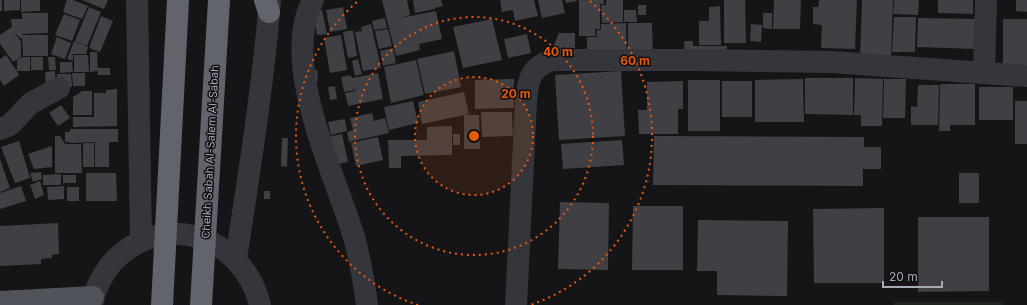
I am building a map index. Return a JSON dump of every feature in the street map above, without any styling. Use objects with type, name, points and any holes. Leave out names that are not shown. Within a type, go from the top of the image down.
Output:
[{"type":"highway","points":[[162,305],[178,0]]},
{"type":"highway","name":"Cheikh Sabah Al-Salem Al-Sabah","points":[[201,305],[219,0]]},
{"type":"main road","points":[[0,302],[93,301]]},
{"type":"street","points":[[137,0],[141,241]]},
{"type":"street","points":[[312,0],[307,10],[304,31],[304,79],[315,121],[354,236],[362,266],[367,305]]},
{"type":"street","points":[[984,72],[986,0]]},
{"type":"street","points":[[236,259],[257,123],[268,4]]},
{"type":"street","points":[[516,305],[528,81],[534,70],[542,63],[552,60],[832,62],[1027,76]]},
{"type":"street","points":[[0,129],[10,125],[31,103],[59,88]]},
{"type":"street","points":[[93,301],[103,274],[120,255],[141,241],[160,236],[181,234],[201,238],[219,246],[236,259],[256,290],[260,305]]},
{"type":"shaded area","points":[[894,302],[1003,302],[1003,305],[894,305]]},
{"type":"building","points":[[0,0],[2,0],[2,11],[0,11]]},
{"type":"building","points":[[4,0],[20,0],[20,10],[4,11]]},
{"type":"building","points":[[21,0],[40,0],[40,11],[21,12]]},
{"type":"building","points":[[67,0],[73,0],[88,6],[82,19],[63,12]]},
{"type":"building","points":[[82,0],[108,0],[104,9]]},
{"type":"building","points":[[382,0],[407,0],[410,15],[400,18],[436,11],[442,39],[419,44],[420,50],[396,56]]},
{"type":"building","points":[[413,0],[433,0],[435,9],[415,13]]},
{"type":"building","points":[[433,0],[441,0],[443,6],[435,8]]},
{"type":"building","points":[[500,0],[534,0],[538,16],[515,21],[513,10],[502,12]]},
{"type":"building","points":[[538,0],[562,0],[565,13],[542,18]]},
{"type":"building","points":[[565,0],[577,0],[577,1],[566,3]]},
{"type":"building","points":[[579,0],[604,0],[604,4],[600,4],[600,29],[595,29],[596,36],[579,36]]},
{"type":"building","points":[[606,0],[623,0],[623,22],[602,23],[601,5],[606,5]]},
{"type":"building","points":[[724,0],[745,0],[746,43],[724,43]]},
{"type":"building","points":[[774,0],[801,0],[800,29],[773,29]]},
{"type":"building","points":[[819,0],[857,0],[855,49],[821,48],[822,25],[813,24],[813,7],[818,7]]},
{"type":"building","points":[[862,0],[893,0],[891,60],[860,59]]},
{"type":"building","points":[[894,0],[919,0],[918,15],[893,14]]},
{"type":"building","points":[[938,0],[973,0],[973,14],[938,13]]},
{"type":"building","points":[[1016,0],[1027,0],[1027,12],[1016,11]]},
{"type":"building","points":[[638,5],[646,5],[646,15],[638,15]]},
{"type":"building","points":[[720,6],[721,45],[699,45],[699,21],[709,21],[709,7]]},
{"type":"building","points":[[89,7],[101,12],[87,46],[75,41]]},
{"type":"building","points":[[343,7],[347,29],[330,32],[326,10]]},
{"type":"building","points":[[322,10],[327,34],[317,35],[313,12]]},
{"type":"building","points":[[624,10],[636,10],[637,22],[624,22]]},
{"type":"building","points":[[22,13],[48,13],[48,33],[22,34],[22,38],[20,38],[14,32],[21,42],[21,57],[13,62],[0,44],[0,35],[12,27],[11,19],[22,19]]},
{"type":"building","points":[[763,13],[772,13],[772,29],[763,28]]},
{"type":"building","points":[[64,14],[80,20],[72,41],[55,35]]},
{"type":"building","points":[[101,16],[113,21],[100,52],[89,48]]},
{"type":"building","points":[[894,17],[916,17],[915,52],[892,52]]},
{"type":"building","points":[[385,18],[387,28],[374,30],[372,21]]},
{"type":"building","points":[[918,18],[977,19],[976,49],[917,47]]},
{"type":"building","points":[[492,19],[502,60],[463,68],[453,27]]},
{"type":"building","points":[[1003,19],[1027,19],[1027,69],[1003,69]]},
{"type":"building","points":[[626,23],[627,59],[587,59],[587,37],[597,37],[597,30],[601,30],[601,24]]},
{"type":"building","points":[[628,23],[652,23],[653,59],[628,59]]},
{"type":"building","points":[[371,24],[381,68],[363,71],[355,32],[362,31],[361,27]]},
{"type":"building","points":[[751,24],[762,25],[761,42],[750,41]]},
{"type":"building","points":[[388,29],[392,46],[379,49],[375,31]]},
{"type":"building","points":[[353,30],[357,56],[348,58],[343,32]]},
{"type":"building","points":[[559,33],[575,33],[575,48],[552,49]]},
{"type":"building","points":[[527,34],[531,53],[508,58],[504,39]]},
{"type":"building","points":[[22,35],[48,35],[48,56],[23,56]]},
{"type":"building","points":[[341,35],[347,70],[330,73],[324,38]]},
{"type":"building","points":[[57,37],[71,43],[65,59],[51,54]]},
{"type":"building","points":[[74,41],[88,47],[86,54],[73,54],[73,61],[67,59]]},
{"type":"building","points":[[684,41],[693,41],[693,46],[727,46],[727,58],[685,58]]},
{"type":"building","points":[[393,48],[396,63],[383,66],[380,51]]},
{"type":"building","points":[[454,51],[461,87],[425,94],[417,59]]},
{"type":"building","points":[[90,52],[97,52],[98,71],[90,72]]},
{"type":"building","points":[[6,55],[19,75],[4,86],[0,80],[0,59]]},
{"type":"building","points":[[74,55],[88,55],[89,72],[74,72]]},
{"type":"building","points":[[22,57],[30,57],[30,71],[17,71],[17,60]]},
{"type":"building","points":[[31,57],[43,57],[43,70],[31,70]]},
{"type":"building","points":[[48,57],[55,57],[56,70],[49,70]]},
{"type":"building","points":[[358,59],[362,74],[355,76],[352,61]]},
{"type":"building","points":[[416,60],[424,95],[391,103],[384,67]]},
{"type":"building","points":[[60,62],[72,62],[73,72],[60,73]]},
{"type":"building","points":[[98,68],[110,68],[110,75],[98,75]]},
{"type":"building","points":[[317,70],[318,81],[308,81],[308,71]]},
{"type":"building","points":[[55,71],[56,88],[46,88],[45,72]]},
{"type":"building","points":[[621,71],[625,136],[559,140],[555,75]]},
{"type":"building","points":[[72,73],[85,73],[85,86],[73,86]]},
{"type":"building","points":[[378,73],[383,99],[348,106],[345,93],[355,91],[354,86],[354,90],[344,92],[341,77],[351,75],[352,78]]},
{"type":"building","points":[[57,74],[71,74],[72,87],[57,87]]},
{"type":"building","points":[[805,78],[853,78],[853,115],[805,114]]},
{"type":"building","points":[[855,78],[883,79],[882,126],[861,126],[861,115],[854,115]]},
{"type":"building","points":[[514,79],[514,108],[475,109],[475,80]]},
{"type":"building","points":[[803,79],[804,122],[755,122],[755,80]]},
{"type":"building","points":[[884,79],[906,79],[905,118],[883,118]]},
{"type":"building","points":[[688,80],[720,80],[720,131],[688,131]]},
{"type":"building","points":[[683,81],[683,109],[678,109],[678,134],[639,134],[638,110],[647,110],[647,82]]},
{"type":"building","points":[[722,81],[752,81],[752,117],[722,117]]},
{"type":"building","points":[[940,84],[975,84],[975,125],[950,125],[950,131],[939,131]]},
{"type":"building","points":[[918,85],[939,85],[938,125],[911,125],[911,106],[917,107]]},
{"type":"building","points":[[335,86],[337,99],[330,100],[328,87]]},
{"type":"building","points":[[979,87],[1013,87],[1013,120],[979,120]]},
{"type":"building","points":[[117,89],[117,126],[73,127],[73,117],[94,117],[94,93],[106,93],[106,90]]},
{"type":"building","points":[[82,91],[92,91],[92,115],[73,115],[73,97]]},
{"type":"building","points":[[464,92],[469,114],[422,124],[418,102]]},
{"type":"building","points":[[413,101],[418,123],[389,130],[384,107]]},
{"type":"building","points":[[1015,101],[1027,101],[1027,144],[1015,144]]},
{"type":"building","points":[[61,105],[70,118],[58,126],[49,113]]},
{"type":"building","points":[[481,112],[512,112],[513,136],[482,137]]},
{"type":"building","points":[[372,113],[374,121],[385,118],[389,133],[349,142],[347,132],[353,130],[350,118]]},
{"type":"building","points":[[464,115],[479,115],[480,149],[464,149]]},
{"type":"building","points":[[345,119],[347,131],[331,135],[328,122]]},
{"type":"building","points":[[452,126],[452,155],[401,156],[401,168],[389,168],[388,140],[427,140],[427,127]]},
{"type":"building","points":[[70,129],[118,129],[118,142],[109,142],[109,167],[95,167],[95,142],[70,143]]},
{"type":"building","points":[[65,132],[70,132],[70,142],[65,142]]},
{"type":"building","points":[[342,134],[348,162],[334,165],[328,137]]},
{"type":"building","points":[[453,134],[460,134],[460,145],[453,145]]},
{"type":"building","points":[[55,136],[60,136],[65,144],[81,144],[82,173],[55,173]]},
{"type":"building","points":[[654,136],[864,137],[864,147],[881,147],[881,169],[863,169],[863,186],[653,185]]},
{"type":"building","points":[[378,137],[383,160],[356,166],[351,143]]},
{"type":"building","points":[[282,138],[288,138],[287,167],[281,166]]},
{"type":"building","points":[[622,140],[624,165],[563,169],[561,144]]},
{"type":"building","points":[[19,141],[30,178],[15,183],[1,147]]},
{"type":"building","points":[[83,143],[94,143],[94,167],[83,167]]},
{"type":"building","points":[[52,146],[52,167],[34,169],[28,154]]},
{"type":"building","points":[[0,159],[10,188],[0,192]]},
{"type":"building","points":[[41,172],[42,179],[33,182],[30,173]]},
{"type":"building","points":[[86,173],[116,173],[117,201],[86,201]]},
{"type":"building","points":[[959,173],[979,173],[979,203],[959,203]]},
{"type":"building","points":[[61,174],[61,185],[43,185],[43,175]]},
{"type":"building","points":[[63,175],[76,175],[76,183],[63,183]]},
{"type":"building","points":[[40,181],[44,195],[35,199],[30,185]]},
{"type":"building","points":[[21,186],[26,201],[0,209],[0,193]]},
{"type":"building","points":[[64,186],[64,199],[48,200],[47,187]]},
{"type":"building","points":[[67,187],[79,187],[79,201],[67,201]]},
{"type":"building","points":[[264,191],[270,191],[270,199],[264,199]]},
{"type":"building","points":[[560,202],[609,203],[608,270],[558,269]]},
{"type":"building","points":[[633,206],[683,206],[683,270],[632,270]]},
{"type":"building","points":[[884,208],[884,283],[814,283],[813,209]]},
{"type":"building","points":[[918,217],[989,217],[989,291],[918,292]]},
{"type":"building","points":[[698,220],[788,221],[787,296],[717,295],[717,271],[697,271]]},
{"type":"building","points":[[58,223],[59,254],[52,255],[52,258],[41,259],[41,264],[0,266],[0,226]]}]
